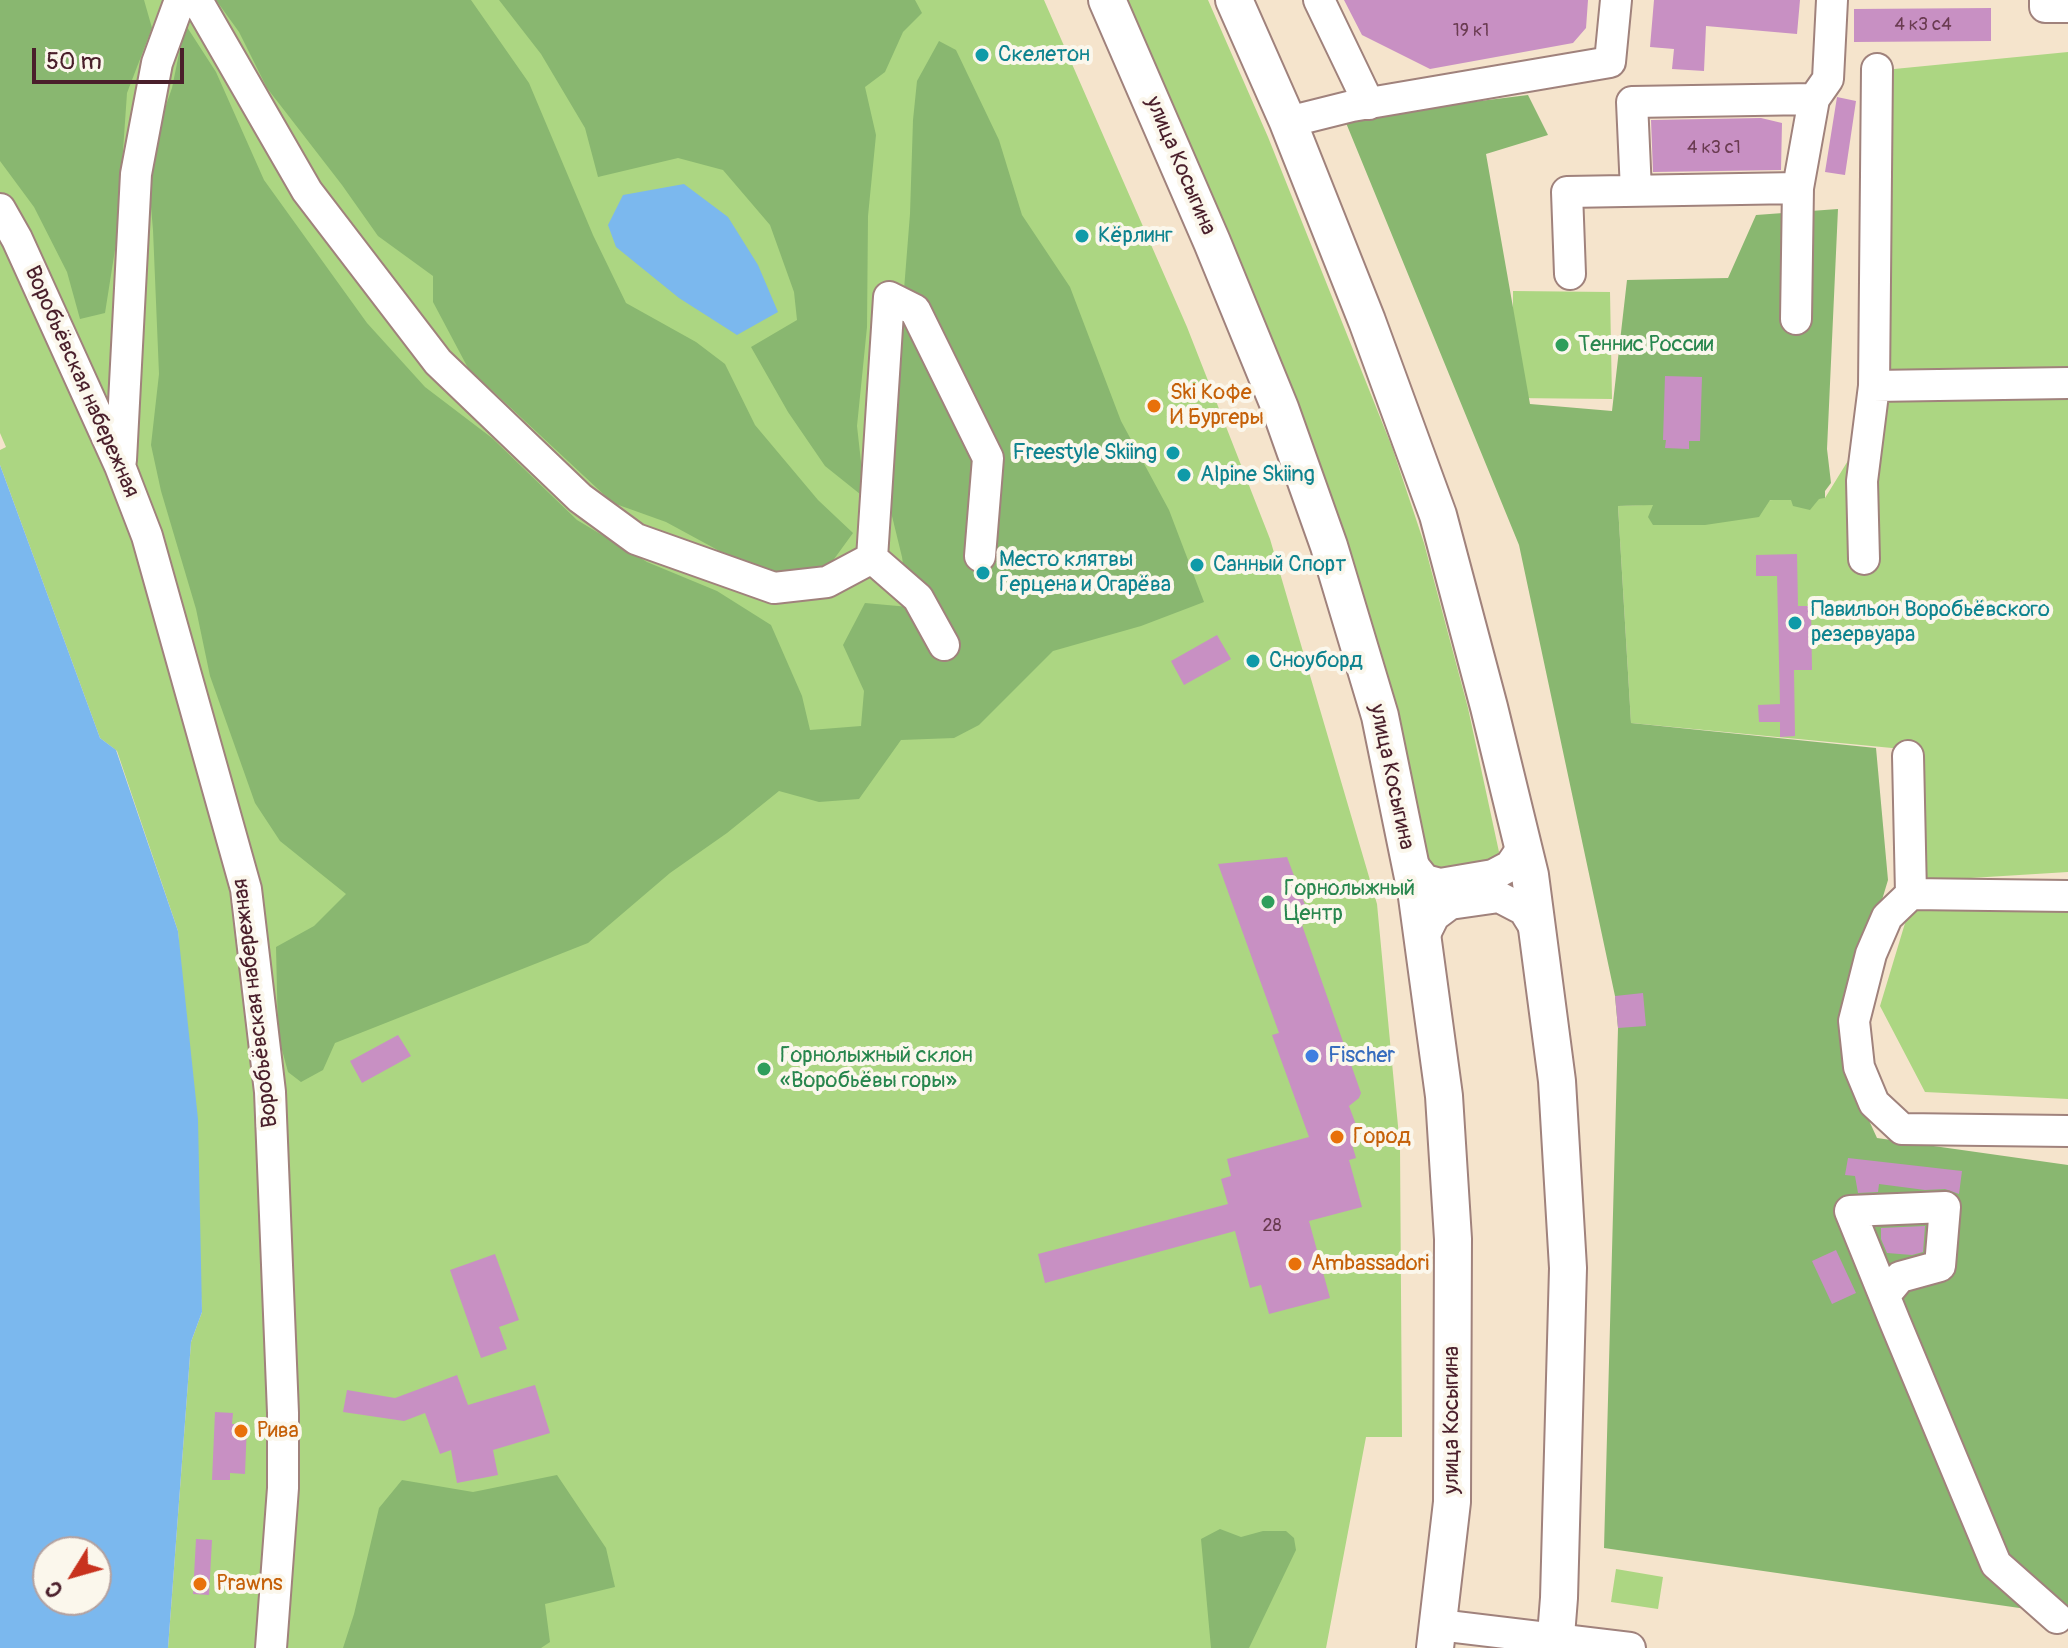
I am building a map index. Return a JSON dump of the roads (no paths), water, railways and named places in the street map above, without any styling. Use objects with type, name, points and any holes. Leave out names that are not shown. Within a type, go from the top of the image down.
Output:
[{"type":"main road","name":"улица Косыгина","points":[[1107,0],[1263,366],[1329,546],[1380,716],[1423,938],[1444,1096],[1453,1239],[1452,1502],[1437,1636]]},
{"type":"main road","points":[[1234,0],[1288,122],[1367,321],[1438,515],[1530,875],[1557,1081],[1568,1268],[1556,1643]]},
{"type":"street","points":[[120,466],[136,174],[157,63],[180,0]]},
{"type":"street","points":[[193,0],[198,2],[307,191],[438,362],[580,498],[636,539],[774,588],[827,582],[872,558]]},
{"type":"street","points":[[1319,0],[1369,104]]},
{"type":"street","points":[[1288,122],[1369,104],[1610,62],[1616,0]]},
{"type":"street","points":[[1796,319],[1798,188],[1814,99],[1828,79],[1832,0]]},
{"type":"street","points":[[2045,0],[2045,7],[2068,7]]},
{"type":"street","points":[[1864,559],[1862,481],[1874,386],[1877,69]]},
{"type":"street","points":[[1636,191],[1632,102],[1814,99]]},
{"type":"street","points":[[1570,274],[1567,192],[1798,188]]},
{"type":"street","name":"Воробьёвская набережная","points":[[0,209],[17,239],[120,466],[147,536],[246,889],[270,1092],[283,1413],[283,1488],[271,1648]]},
{"type":"street","points":[[872,558],[889,297],[915,310],[988,458],[980,556]]},
{"type":"street","points":[[1874,386],[2068,383]]},
{"type":"street","points":[[872,558],[918,598],[944,645]]},
{"type":"street","points":[[1908,756],[1911,894]]},
{"type":"street","points":[[1409,860],[1425,880],[1440,884],[1493,875],[1510,866],[1523,847]]},
{"type":"street","points":[[2068,896],[1911,894],[1887,917],[1871,954],[1854,1021],[1859,1067],[1874,1103],[1902,1129],[2068,1131]]},
{"type":"street","points":[[1423,938],[1434,916],[1450,904],[1499,897],[1524,910],[1537,931]]},
{"type":"street","points":[[1885,1295],[1996,1564],[2057,1618]]},
{"type":"street","points":[[1437,1636],[1613,1647]]},
{"type":"water","points":[[684,184],[728,217],[758,265],[778,312],[737,335],[679,298],[616,247],[608,225],[623,195]]},
{"type":"water","points":[[0,465],[100,738],[116,750],[178,931],[198,1119],[202,1312],[191,1342],[168,1648],[0,1648]]},
{"type":"place","name":"Скелетон","points":[[982,55]]},
{"type":"place","name":"Кёрлинг","points":[[1082,236]]},
{"type":"place","name":"Теннис России","points":[[1562,345]]},
{"type":"place","name":"Ski Кофе И Бургеры","points":[[1154,406]]},
{"type":"place","name":"Freestyle Skiing","points":[[1173,453]]},
{"type":"place","name":"Alpine Skiing","points":[[1184,475]]},
{"type":"place","name":"Санный Спорт","points":[[1197,565]]},
{"type":"place","name":"Место клятвы Герцена и Огарёва","points":[[983,573]]},
{"type":"place","name":"Павильон Воробьёвского резервуара","points":[[1795,623]]},
{"type":"place","name":"Сноуборд","points":[[1253,661]]},
{"type":"place","name":"Горнолыжный Центр","points":[[1268,902]]},
{"type":"place","name":"Fischer","points":[[1312,1056]]},
{"type":"place","name":"Горнолыжный склон «Воробьёвы горы»","points":[[764,1069]]},
{"type":"place","name":"Город","points":[[1337,1137]]},
{"type":"place","name":"Ambassadori","points":[[1295,1264]]},
{"type":"place","name":"Рива","points":[[241,1431]]},
{"type":"place","name":"Prawns","points":[[200,1584]]}]
